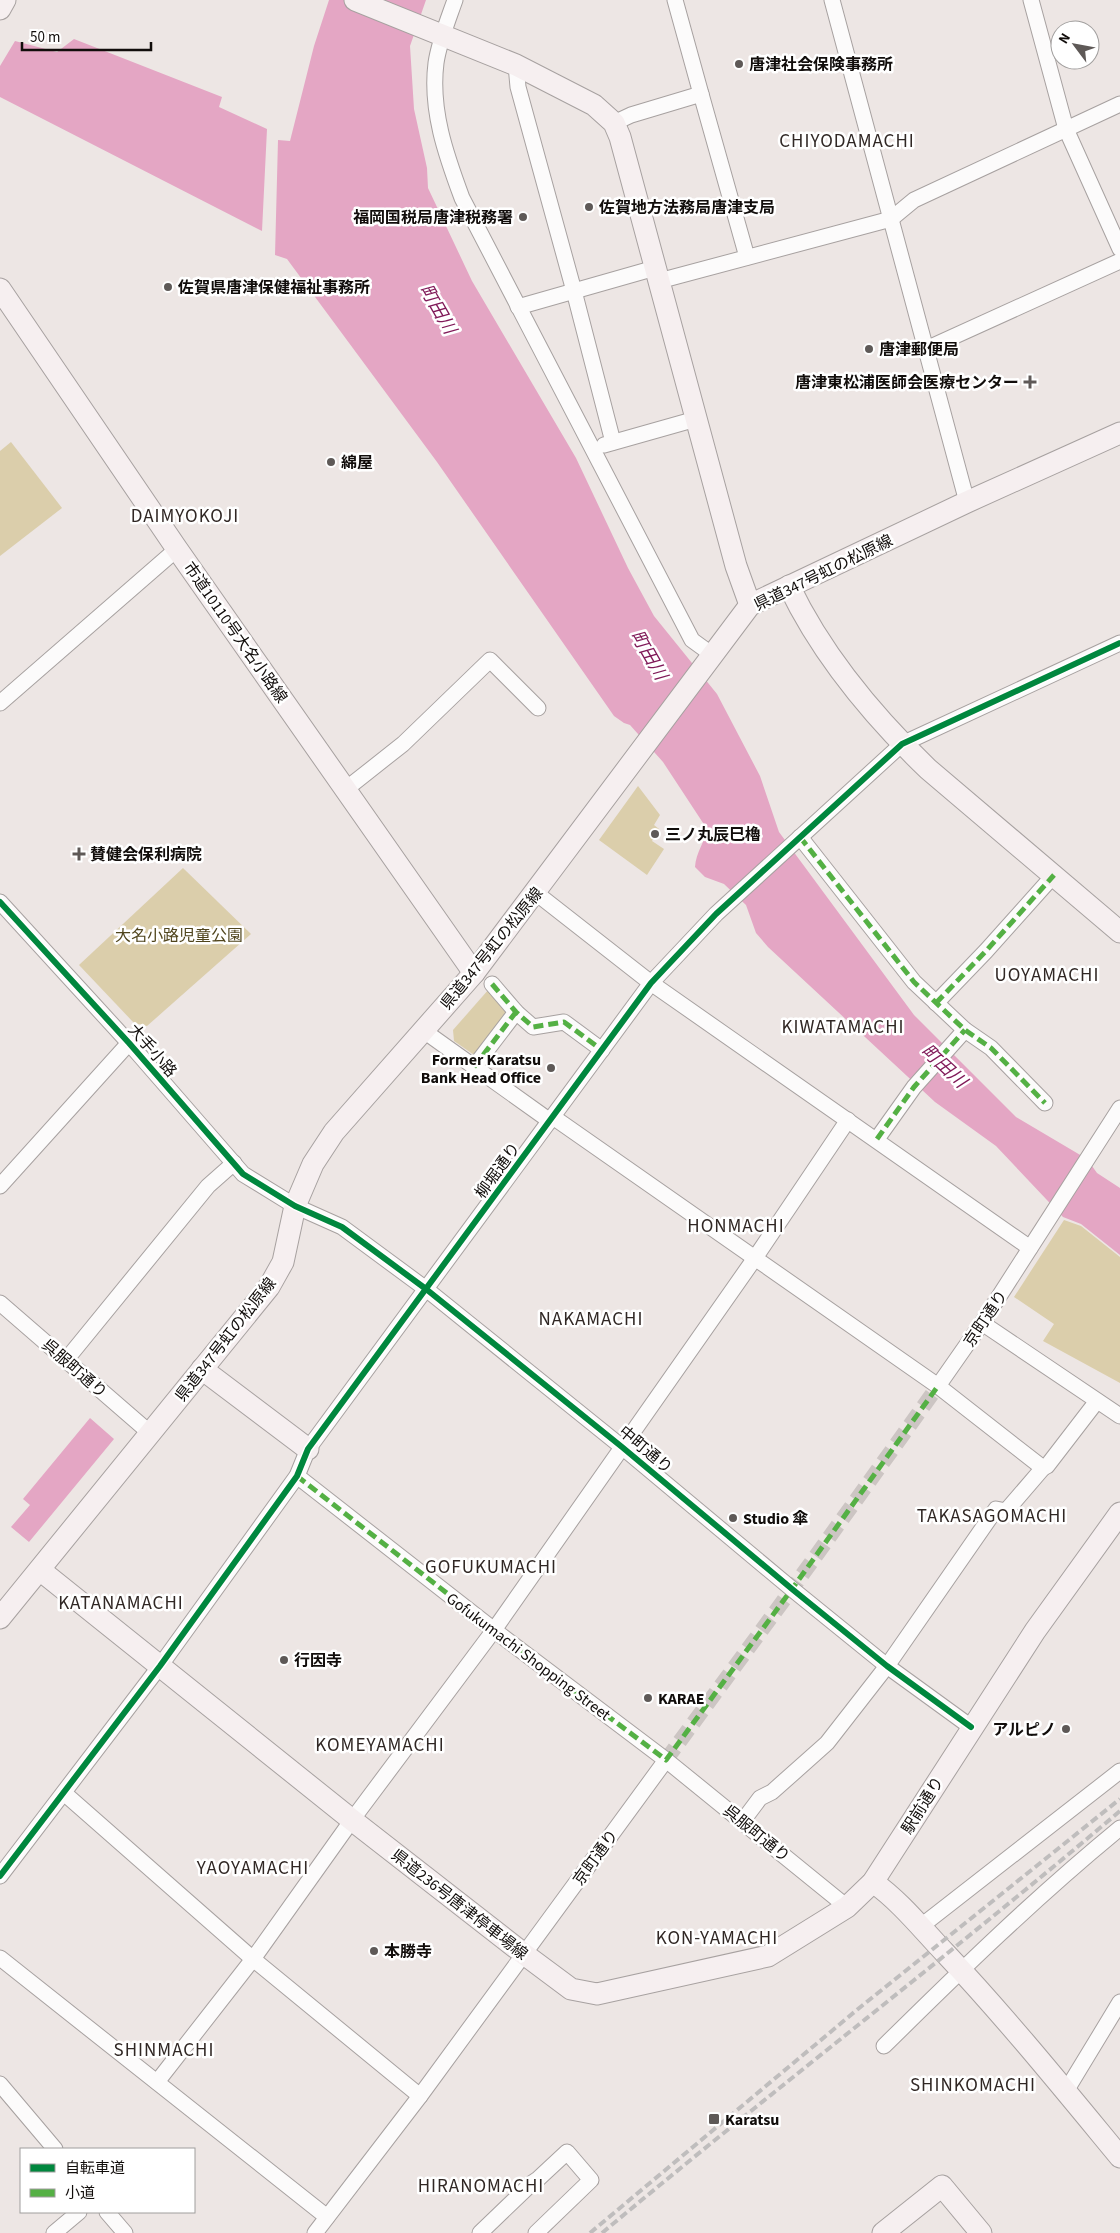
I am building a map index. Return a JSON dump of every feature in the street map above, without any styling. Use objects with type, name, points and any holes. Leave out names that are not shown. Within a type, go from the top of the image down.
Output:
[{"type":"street","points":[[0,9],[5,0]]},
{"type":"street","points":[[355,0],[516,65],[594,105],[614,123],[620,138],[736,566],[750,605]]},
{"type":"street","points":[[455,0],[437,33],[435,84],[437,122],[462,198],[692,640],[710,661]]},
{"type":"street","points":[[675,0],[747,258]]},
{"type":"street","points":[[832,0],[924,350],[967,502]]},
{"type":"street","points":[[1030,0],[1066,129],[1120,249]]},
{"type":"street","points":[[516,65],[518,87],[613,442]]},
{"type":"street","points":[[614,123],[631,115],[701,94]]},
{"type":"street","points":[[518,308],[574,291],[747,258],[891,219],[914,200],[1120,104]]},
{"type":"street","points":[[924,350],[1120,261]]},
{"type":"street","name":"市道10110号大名小路線","points":[[0,289],[177,549],[474,973]]},
{"type":"street","points":[[593,449],[696,419]]},
{"type":"street","name":"県道347号虹の松原線","points":[[0,1618],[270,1287],[283,1262],[294,1206],[313,1164],[334,1132],[474,973],[536,893],[636,755],[710,661],[750,605],[967,502],[1120,433]]},
{"type":"street","points":[[0,703],[177,549]]},
{"type":"street","points":[[789,586],[804,618],[860,696],[902,744],[928,769],[1120,932]]},
{"type":"street","name":"柳堀通り","points":[[0,1876],[160,1666],[297,1476],[308,1449],[651,983],[716,914],[902,744],[1120,643]]},
{"type":"street","points":[[346,789],[403,744],[490,660],[538,708]]},
{"type":"street","points":[[800,837],[914,982],[965,1030],[991,1048],[1045,1104]]},
{"type":"street","points":[[936,1003],[986,951],[1054,875]]},
{"type":"street","points":[[536,893],[651,983],[1030,1248]]},
{"type":"street","name":"大手小路","points":[[0,902],[129,1043],[243,1174],[294,1206]]},
{"type":"street","points":[[492,984],[516,1012],[534,1027],[564,1022],[602,1050]]},
{"type":"street","points":[[474,1068],[516,1012]]},
{"type":"street","points":[[876,1139],[914,1088],[965,1030]]},
{"type":"street","points":[[424,1031],[474,1068],[755,1258],[938,1386],[1043,1468]]},
{"type":"street","points":[[0,1186],[129,1043]]},
{"type":"street","name":"京町通り","points":[[938,1386],[982,1323],[1120,1108]]},
{"type":"street","points":[[157,2082],[253,1959],[352,1820],[494,1630],[755,1258],[848,1120]]},
{"type":"street","points":[[66,1360],[208,1186],[234,1164]]},
{"type":"street","name":"中町通り","points":[[294,1206],[342,1228],[426,1289],[622,1447],[887,1666],[971,1727]]},
{"type":"street","name":"呉服町通り","points":[[0,1303],[150,1432]]},
{"type":"street","points":[[982,1323],[1120,1416]]},
{"type":"street","points":[[202,1369],[308,1449]]},
{"type":"street","points":[[742,1822],[760,1798],[772,1792],[827,1743],[887,1666],[996,1509],[1006,1510],[1043,1468],[1047,1466],[1097,1401]]},
{"type":"street","name":"Gofukumachi Shopping Street","points":[[297,1476],[494,1630],[666,1760]]},
{"type":"street","name":"駅前通り","points":[[873,1882],[971,1727],[1035,1631],[1120,1513]]},
{"type":"street","name":"県道236号唐津停車場線","points":[[40,1570],[352,1820],[571,1989],[597,1994],[768,1956],[847,1907],[873,1882]]},
{"type":"street","name":"京町通り","points":[[315,2233],[420,2096],[666,1760]]},
{"type":"street","name":"呉服町通り","points":[[666,1760],[847,1907]]},
{"type":"street","points":[[920,1927],[1120,1771]]},
{"type":"street","points":[[64,1793],[253,1959],[420,2096]]},
{"type":"street","points":[[884,2046],[1075,1865],[1120,1828]]},
{"type":"street","points":[[873,1882],[891,1895],[961,1971],[1066,2091],[1120,2157]]},
{"type":"street","points":[[0,1958],[327,2218]]},
{"type":"street","points":[[1066,2091],[1120,2002]]},
{"type":"street","points":[[0,2084],[54,2148]]},
{"type":"street","points":[[480,2233],[567,2152],[591,2180],[536,2233]]},
{"type":"street","points":[[883,2233],[942,2186],[980,2233]]},
{"type":"street","points":[[54,2233],[78,2213]]},
{"type":"street","points":[[108,2213],[125,2233]]},
{"type":"green space","points":[[11,442],[62,508],[0,556],[0,451]]},
{"type":"green space","points":[[638,786],[660,815],[654,825],[659,829],[652,841],[664,849],[647,875],[599,840]]},
{"type":"green space","name":"大名小路児童公園","points":[[183,868],[251,934],[147,1026],[134,1023],[79,965]]},
{"type":"green space","points":[[489,989],[510,1011],[477,1057],[454,1041],[453,1030]]},
{"type":"green space","points":[[1064,1220],[1081,1226],[1120,1257],[1120,1383],[1043,1341],[1054,1324],[1014,1297]]},
{"type":"water","name":"町田川","points":[[329,0],[426,0],[410,46],[414,109],[427,168],[428,188],[472,281],[576,458],[628,568],[654,616],[717,694],[760,776],[779,832],[914,1015],[1016,1117],[1087,1159],[1097,1173],[1120,1188],[1120,1255],[1081,1224],[1063,1217],[996,1146],[935,1102],[768,947],[756,933],[746,905],[724,884],[705,877],[695,867],[707,829],[663,762],[630,725],[614,716],[437,462],[287,259],[275,255],[278,140],[290,141],[314,46]]},
{"type":"water","points":[[74,39],[222,97],[219,107],[267,129],[262,231],[0,97],[0,66],[15,41],[57,52]]},
{"type":"water","points":[[90,1418],[114,1439],[29,1542],[11,1527],[30,1505],[23,1499]]},
{"type":"tunnel","points":[[666,1760],[938,1386]]},
{"type":"railway","points":[[590,2233],[858,2009],[1120,1799]]},
{"type":"railway","points":[[602,2233],[1120,1811]]},
{"type":"marked path","points":[[800,837],[914,982],[965,1030],[991,1048],[1045,1103]]},
{"type":"marked path","points":[[936,1003],[986,951],[1054,875]]},
{"type":"marked path","points":[[492,984],[516,1012],[533,1027],[564,1022],[602,1050]]},
{"type":"marked path","points":[[474,1067],[516,1012]]},
{"type":"marked path","points":[[877,1139],[914,1087],[965,1030]]},
{"type":"marked path","points":[[297,1476],[494,1630],[666,1760],[938,1386]]},
{"type":"cycle path","points":[[0,1876],[160,1666],[297,1476],[308,1449],[651,983],[716,914],[902,744],[1120,643]]},
{"type":"cycle path","points":[[0,902],[129,1043],[243,1174],[295,1206],[342,1227],[426,1289],[622,1447],[887,1666],[971,1727]]},
{"type":"place","name":"唐津社会保険事務所","points":[[739,64]]},
{"type":"place","name":"佐賀地方法務局唐津支局","points":[[589,207]]},
{"type":"place","name":"福岡国税局唐津税務署","points":[[523,217]]},
{"type":"place","name":"佐賀県唐津保健福祉事務所","points":[[168,287]]},
{"type":"place","name":"唐津郵便局","points":[[869,349]]},
{"type":"place","name":"唐津東松浦医師会医療センター","points":[[1030,382]]},
{"type":"place","name":"綿屋","points":[[331,462]]},
{"type":"place","name":"三ノ丸辰巳櫓","points":[[655,834]]},
{"type":"place","name":"賛健会保利病院","points":[[79,854]]},
{"type":"place","name":"Former Karatsu Bank Head Office","points":[[551,1068]]},
{"type":"place","name":"Studio 傘","points":[[733,1518]]},
{"type":"place","name":"行因寺","points":[[284,1660]]},
{"type":"place","name":"KARAE","points":[[648,1698]]},
{"type":"place","name":"アルピノ","points":[[1066,1729]]},
{"type":"place","name":"本勝寺","points":[[374,1951]]},
{"type":"place","name":"Karatsu","points":[[714,2119]]},
{"type":"district","name":"CHIYODAMACHI","points":[[847,140]]},
{"type":"district","name":"DAIMYOKOJI","points":[[185,515]]},
{"type":"district","name":"UOYAMACHI","points":[[1047,974]]},
{"type":"district","name":"KIWATAMACHI","points":[[843,1026]]},
{"type":"district","name":"HONMACHI","points":[[736,1225]]},
{"type":"district","name":"NAKAMACHI","points":[[591,1318]]},
{"type":"district","name":"TAKASAGOMACHI","points":[[992,1515]]},
{"type":"district","name":"GOFUKUMACHI","points":[[491,1566]]},
{"type":"district","name":"KATANAMACHI","points":[[121,1602]]},
{"type":"district","name":"KOMEYAMACHI","points":[[380,1744]]},
{"type":"district","name":"YAOYAMACHI","points":[[253,1867]]},
{"type":"district","name":"KON-YAMACHI","points":[[717,1937]]},
{"type":"district","name":"SHINMACHI","points":[[164,2049]]},
{"type":"district","name":"SHINKOMACHI","points":[[973,2084]]},
{"type":"district","name":"HIRANOMACHI","points":[[481,2185]]}]
